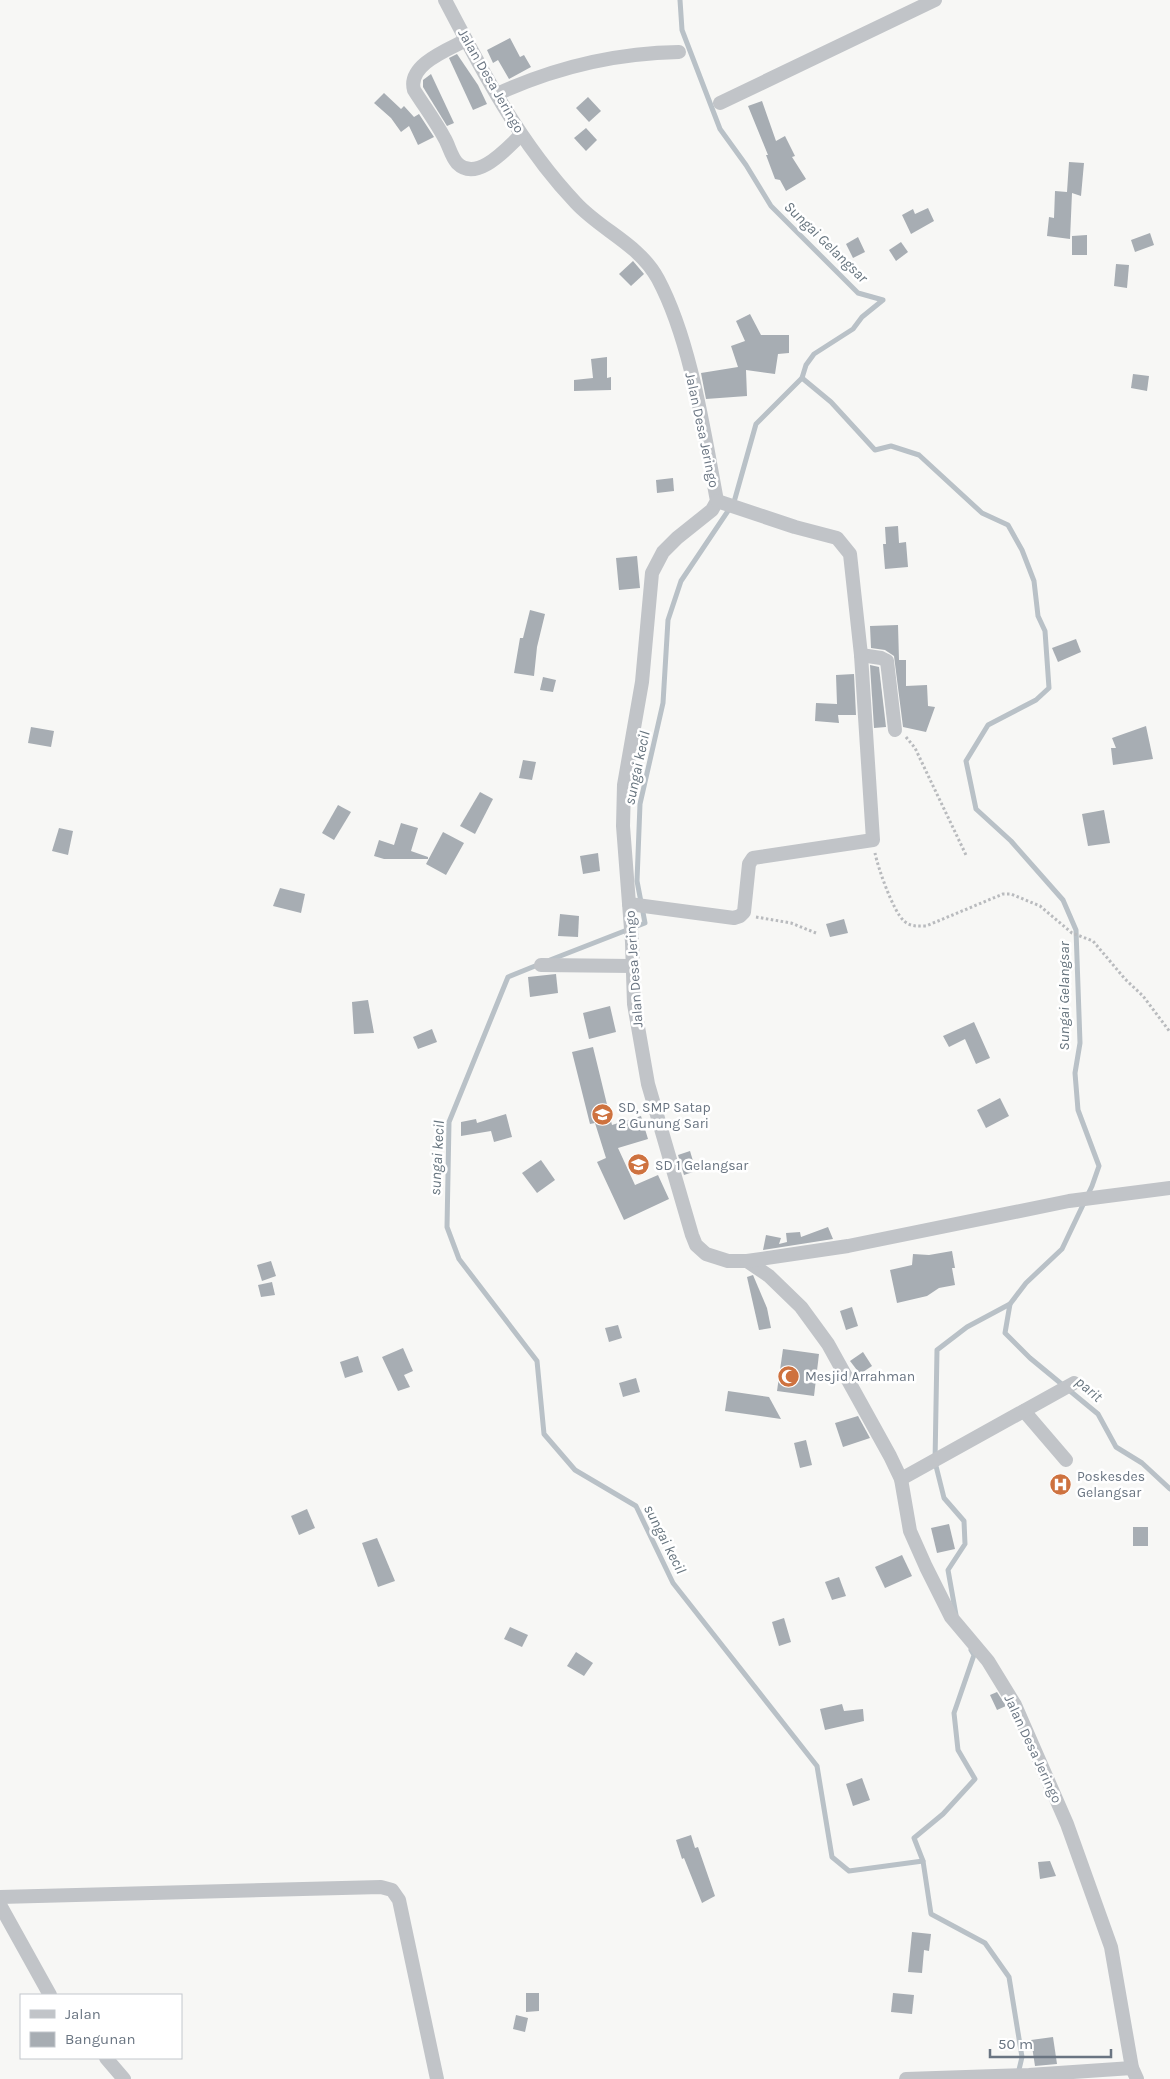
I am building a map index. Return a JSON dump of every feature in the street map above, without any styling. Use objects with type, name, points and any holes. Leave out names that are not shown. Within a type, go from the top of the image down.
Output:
[{"type":"street","name":"Jalan Desa Jeringo","points":[[445,0],[521,135],[575,202],[596,223],[627,243],[642,257],[658,279],[678,324],[693,380],[717,501],[712,510],[677,538],[663,552],[652,573],[642,682],[624,785],[623,826],[637,907],[632,942],[634,1004],[648,1084],[669,1160],[696,1245],[715,1258],[746,1261],[783,1287],[810,1318],[842,1369],[901,1479],[910,1531],[950,1617],[988,1661],[1015,1705],[1083,1864],[1113,1954],[1134,2073]]},
{"type":"street","points":[[720,103],[935,0]]},
{"type":"street","points":[[466,40],[423,65],[414,75],[411,82],[414,90],[446,140],[454,160],[463,167],[475,169],[489,163],[521,135]]},
{"type":"street","points":[[497,94],[530,79],[576,65],[648,53],[679,52]]},
{"type":"street","points":[[637,907],[734,918],[744,912],[749,864],[753,858],[873,840],[861,656],[850,554],[838,538],[738,510],[717,501]]},
{"type":"street","points":[[861,656],[887,661],[895,730]]},
{"type":"street","points":[[541,965],[632,966]]},
{"type":"street","points":[[746,1261],[848,1246],[1069,1201],[1170,1188]]},
{"type":"street","points":[[901,1479],[949,1450],[1074,1383]]},
{"type":"street","points":[[1024,1410],[1066,1460]]},
{"type":"street","points":[[0,1897],[381,1887],[390,1889],[399,1900],[436,2079]]},
{"type":"street","points":[[0,1905],[49,1994]]},
{"type":"street","points":[[107,2059],[124,2079]]},
{"type":"street","points":[[906,2079],[1134,2073]]},
{"type":"path","points":[[895,730],[906,737],[915,748],[966,855]]},
{"type":"path","points":[[873,840],[878,872],[903,920],[913,926],[926,926],[994,897],[1011,894],[1040,906],[1072,933],[1082,935],[1093,941],[1113,961],[1170,1032]]},
{"type":"path","points":[[744,912],[757,918],[791,923],[816,933]]},
{"type":"building","points":[[510,38],[520,57],[524,55],[531,67],[509,79],[498,60],[493,63],[487,50]]},
{"type":"building","points":[[457,54],[478,85],[487,104],[473,110],[449,58]]},
{"type":"building","points":[[431,74],[454,123],[447,126],[423,87],[423,80]]},
{"type":"building","points":[[384,93],[401,109],[404,106],[414,117],[419,114],[434,137],[418,145],[409,126],[401,132],[391,118],[374,103]]},
{"type":"building","points":[[588,97],[601,111],[589,122],[576,108]]},
{"type":"building","points":[[762,101],[776,141],[785,136],[795,156],[792,157],[806,179],[786,191],[780,180],[775,179],[766,155],[768,155],[748,106]]},
{"type":"building","points":[[586,128],[597,140],[586,151],[574,138]]},
{"type":"building","points":[[1069,162],[1084,163],[1081,196],[1072,193],[1070,239],[1047,236],[1049,217],[1054,218],[1055,191],[1067,192]]},
{"type":"building","points":[[928,208],[934,221],[911,234],[902,215],[913,209],[915,214]]},
{"type":"building","points":[[1150,233],[1154,245],[1135,252],[1131,240]]},
{"type":"building","points":[[1087,235],[1087,255],[1072,255],[1072,236]]},
{"type":"building","points":[[858,237],[865,252],[853,258],[846,244]]},
{"type":"building","points":[[901,242],[908,252],[896,261],[889,250]]},
{"type":"building","points":[[633,261],[644,274],[631,286],[619,274]]},
{"type":"building","points":[[1116,264],[1129,265],[1127,288],[1114,286]]},
{"type":"building","points":[[750,314],[761,335],[789,335],[789,353],[778,354],[775,374],[746,370],[747,396],[706,399],[701,373],[738,367],[731,346],[745,341],[736,321]]},
{"type":"building","points":[[607,357],[607,378],[611,377],[611,390],[574,391],[574,380],[593,378],[591,359]]},
{"type":"building","points":[[1133,374],[1149,376],[1147,391],[1131,388]]},
{"type":"building","points":[[673,478],[674,491],[657,493],[656,480]]},
{"type":"building","points":[[898,526],[899,543],[906,542],[908,567],[885,569],[883,544],[886,544],[885,527]]},
{"type":"building","points":[[637,556],[640,588],[619,590],[616,558]]},
{"type":"building","points":[[530,610],[545,614],[537,647],[534,676],[514,673],[520,638],[523,638]]},
{"type":"building","points":[[898,625],[899,660],[906,660],[906,686],[927,685],[928,706],[935,707],[926,732],[903,727],[894,656],[885,650],[871,648],[870,626]]},
{"type":"building","points":[[1076,639],[1081,652],[1058,662],[1052,648]]},
{"type":"building","points":[[870,665],[879,667],[886,727],[874,728]]},
{"type":"building","points":[[854,674],[856,715],[838,715],[839,723],[815,721],[816,703],[837,704],[836,675]]},
{"type":"building","points":[[543,677],[556,680],[553,692],[540,690]]},
{"type":"building","points":[[1146,726],[1153,759],[1113,765],[1111,748],[1116,748],[1112,738]]},
{"type":"building","points":[[31,727],[54,731],[51,747],[28,743]]},
{"type":"building","points":[[523,760],[536,762],[532,780],[519,778]]},
{"type":"building","points":[[480,792],[493,799],[475,834],[460,826]]},
{"type":"building","points":[[338,805],[351,812],[334,840],[322,833]]},
{"type":"building","points":[[1104,810],[1110,843],[1088,846],[1082,814]]},
{"type":"building","points":[[401,823],[418,828],[411,851],[428,857],[428,859],[384,859],[374,856],[379,840],[394,845]]},
{"type":"building","points":[[59,828],[73,831],[68,855],[52,851]]},
{"type":"building","points":[[443,832],[464,843],[446,875],[426,864]]},
{"type":"building","points":[[598,853],[600,871],[583,874],[580,856]]},
{"type":"building","points":[[280,888],[305,894],[301,913],[273,906]]},
{"type":"building","points":[[560,914],[579,916],[578,937],[558,936]]},
{"type":"building","points":[[844,919],[848,933],[830,937],[826,924]]},
{"type":"building","points":[[556,974],[558,993],[530,997],[528,977]]},
{"type":"building","points":[[368,1000],[374,1033],[354,1034],[352,1002]]},
{"type":"building","points":[[610,1006],[616,1032],[589,1039],[583,1013]]},
{"type":"building","points":[[974,1022],[990,1058],[976,1064],[965,1039],[949,1047],[943,1036]]},
{"type":"building","points":[[432,1029],[437,1042],[418,1049],[413,1037]]},
{"type":"building","points":[[593,1047],[612,1125],[641,1116],[648,1139],[618,1148],[635,1185],[658,1175],[669,1199],[624,1220],[597,1162],[606,1158],[595,1123],[590,1124],[572,1052]]},
{"type":"building","points":[[1000,1098],[1009,1116],[986,1128],[977,1110]]},
{"type":"building","points":[[506,1114],[512,1137],[494,1142],[491,1131],[461,1136],[461,1122],[476,1119],[477,1123]]},
{"type":"building","points":[[690,1151],[696,1171],[684,1175],[678,1155]]},
{"type":"building","points":[[541,1160],[555,1180],[537,1193],[522,1173]]},
{"type":"building","points":[[828,1227],[833,1239],[763,1250],[766,1235],[781,1238],[779,1244],[787,1242],[786,1233],[800,1232],[801,1237]]},
{"type":"building","points":[[952,1251],[955,1285],[939,1288],[927,1296],[897,1303],[890,1270],[912,1265],[913,1254],[929,1255]]},
{"type":"building","points":[[271,1261],[276,1276],[262,1281],[257,1265]]},
{"type":"building","points":[[753,1275],[767,1308],[771,1328],[759,1330],[747,1277]]},
{"type":"building","points":[[272,1282],[275,1295],[261,1297],[258,1285]]},
{"type":"building","points":[[852,1307],[858,1326],[846,1330],[840,1311]]},
{"type":"building","points":[[618,1325],[622,1338],[609,1342],[605,1328]]},
{"type":"building","points":[[403,1348],[413,1371],[404,1375],[410,1387],[398,1391],[382,1357]]},
{"type":"building","points":[[783,1349],[819,1354],[814,1396],[777,1391]]},
{"type":"building","points":[[863,1352],[872,1366],[860,1374],[850,1361]]},
{"type":"building","points":[[358,1356],[363,1372],[345,1378],[340,1362]]},
{"type":"building","points":[[636,1378],[640,1392],[623,1397],[619,1383]]},
{"type":"building","points":[[728,1391],[769,1397],[781,1419],[725,1411]]},
{"type":"building","points":[[858,1416],[870,1438],[843,1447],[835,1423]]},
{"type":"building","points":[[806,1440],[812,1465],[800,1468],[794,1443]]},
{"type":"building","points":[[307,1509],[315,1528],[299,1535],[291,1516]]},
{"type":"building","points":[[949,1524],[955,1549],[937,1553],[931,1528]]},
{"type":"building","points":[[1133,1527],[1148,1527],[1148,1546],[1133,1546]]},
{"type":"building","points":[[377,1538],[395,1581],[378,1587],[362,1543]]},
{"type":"building","points":[[902,1555],[912,1576],[885,1588],[875,1567]]},
{"type":"building","points":[[839,1577],[846,1596],[832,1600],[825,1582]]},
{"type":"building","points":[[784,1618],[791,1642],[779,1646],[772,1622]]},
{"type":"building","points":[[510,1627],[528,1635],[522,1647],[504,1639]]},
{"type":"building","points":[[576,1652],[593,1663],[584,1676],[567,1666]]},
{"type":"building","points":[[997,1692],[1006,1706],[997,1710],[990,1695]]},
{"type":"building","points":[[842,1704],[844,1711],[863,1709],[864,1721],[825,1730],[820,1709]]},
{"type":"building","points":[[862,1778],[870,1800],[853,1806],[846,1784]]},
{"type":"building","points":[[691,1835],[695,1848],[698,1847],[715,1896],[702,1903],[684,1858],[682,1859],[676,1840]]},
{"type":"building","points":[[1050,1861],[1056,1876],[1040,1879],[1038,1862]]},
{"type":"building","points":[[912,1932],[931,1934],[929,1951],[924,1950],[922,1973],[908,1972]]},
{"type":"building","points":[[526,1993],[539,1993],[539,2011],[526,2012]]},
{"type":"building","points":[[893,1993],[914,1995],[912,2014],[891,2012]]},
{"type":"building","points":[[516,2015],[528,2018],[525,2032],[513,2029]]},
{"type":"building","points":[[1053,2037],[1057,2064],[1035,2066],[1031,2040]]},
{"type":"waterway","name":"Sungai Gelangsar","points":[[680,0],[682,30],[720,129],[746,165],[771,206],[858,293],[883,300],[862,317],[853,329],[814,354],[806,365],[802,378],[831,402],[875,450],[891,446],[919,455],[982,513],[1008,525],[1022,550],[1034,581],[1038,616],[1045,631],[1049,688],[1036,700],[988,725],[966,761],[976,809],[1011,841],[1063,900],[1076,930],[1080,1043],[1075,1073],[1078,1110],[1099,1166],[1092,1186],[1062,1249],[1026,1283],[1010,1304],[967,1327],[937,1350],[935,1462],[944,1498],[964,1521],[965,1544],[948,1570],[956,1615]]},
{"type":"waterway","name":"sungai kecil","points":[[550,960],[645,923],[637,881],[640,804],[663,703],[668,620],[681,581],[734,502],[756,424],[802,378]]},
{"type":"waterway","name":"sungai kecil","points":[[540,964],[508,977],[449,1122],[447,1227],[459,1259],[537,1361],[544,1434],[575,1470],[636,1506],[673,1583],[817,1766],[832,1857],[849,1871],[923,1861]]},
{"type":"waterway","name":"parit","points":[[1010,1304],[1005,1333],[1030,1358],[1098,1414],[1116,1447],[1142,1463],[1170,1489]]},
{"type":"waterway","name":"Sungai Gelangsar","points":[[971,1650],[974,1655],[954,1713],[958,1750],[975,1779],[943,1814],[914,1838],[923,1861],[931,1914],[985,1943],[1009,1977],[1022,2057],[1018,2074]]},
{"type":"place","name":"SD, SMP Satap 2 Gunung Sari","points":[[602,1115]]},
{"type":"place","name":"SD 1 Gelangsar","points":[[639,1165]]},
{"type":"place","name":"Mesjid Arrahman","points":[[789,1376]]},
{"type":"place","name":"Poskesdes Gelangsar","points":[[1061,1484]]}]
